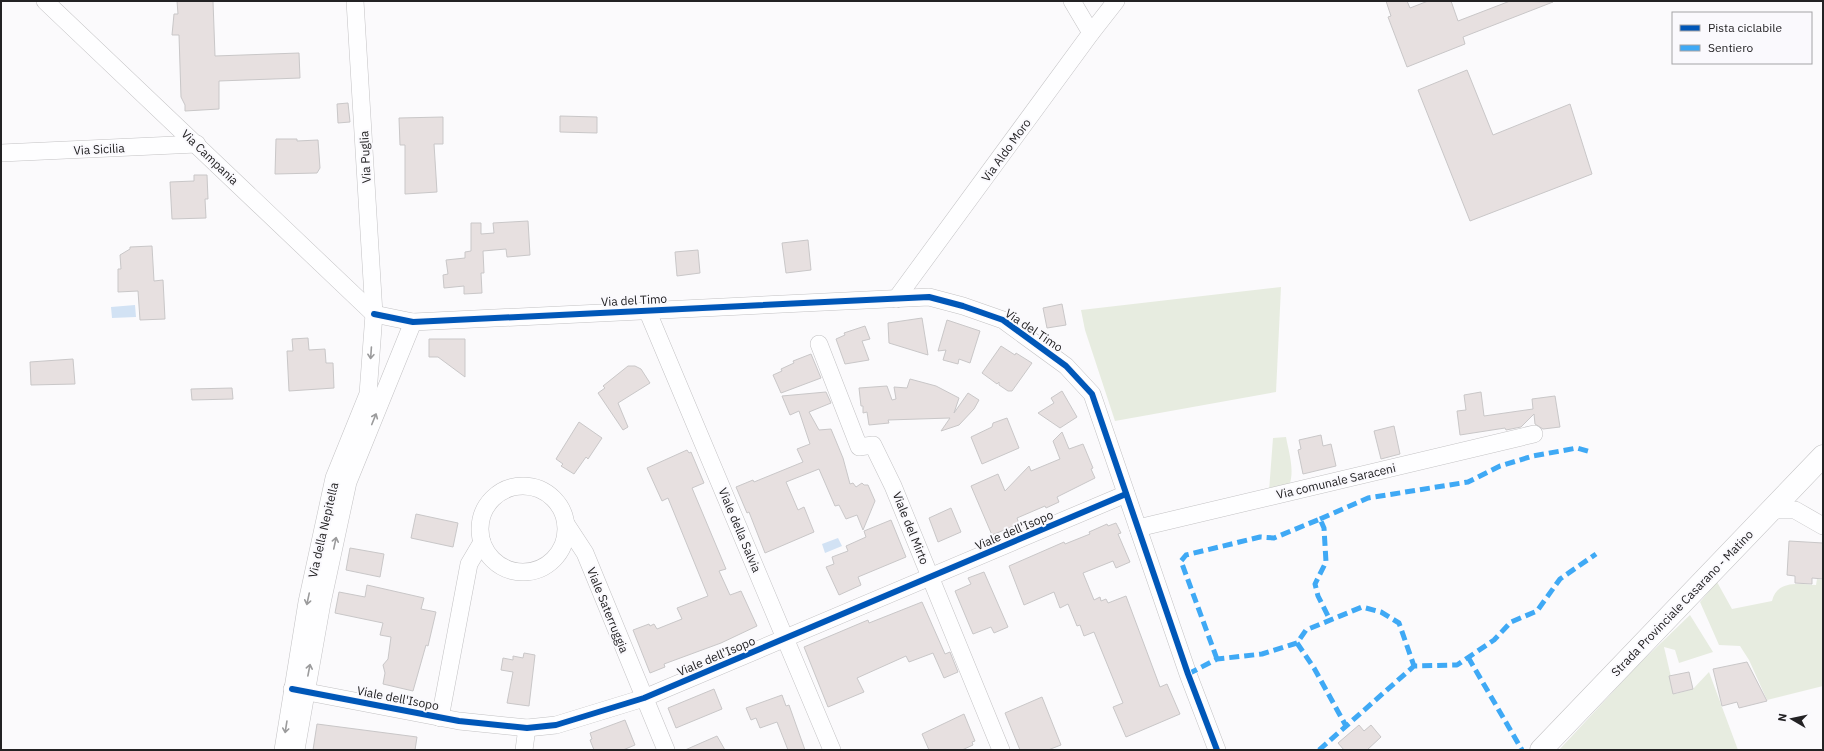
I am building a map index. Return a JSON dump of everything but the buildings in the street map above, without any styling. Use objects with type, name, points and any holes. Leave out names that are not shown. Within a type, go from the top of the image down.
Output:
[{"type":"main road","name":"Strada Provinciale Casarano - Matino","points":[[1541,750],[1823,456]]},
{"type":"street","name":"Via Campania","points":[[45,1],[374,314]]},
{"type":"street","name":"Via Puglia","points":[[355,1],[374,314]]},
{"type":"street","points":[[1072,1],[1091,33]]},
{"type":"street","name":"Via Aldo Moro","points":[[896,299],[1116,1]]},
{"type":"street","name":"Via Sicilia","points":[[1,153],[197,144]]},
{"type":"street","name":"Via del Timo","points":[[374,314],[414,322],[929,297],[963,306],[1003,320],[1066,366],[1092,394],[1126,494]]},
{"type":"street","name":"Viale della Salvia","points":[[647,310],[787,639],[832,750]]},
{"type":"street","name":"Via della Nepitella","points":[[296,750],[299,690],[307,602],[334,478],[368,394],[374,314]]},
{"type":"street","name":"Via della Nepitella","points":[[283,750],[322,603],[348,482],[414,322]]},
{"type":"street","name":"Viale del Mirto","points":[[819,344],[859,447],[873,445],[893,486],[1001,750]]},
{"type":"street","name":"Via comunale Saraceni","points":[[1138,528],[1534,434]]},
{"type":"street","name":"Viale Saterruggia","points":[[529,485],[542,490],[554,498],[562,510],[566,524],[566,538],[560,551],[551,562],[539,569],[525,572],[511,570],[498,564],[488,555],[482,542],[480,528],[482,513],[490,501],[501,491],[514,486],[529,485]]},
{"type":"street","points":[[1126,494],[1188,674],[1217,750]]},
{"type":"street","name":"Viale dell'Isopo","points":[[299,690],[459,721],[527,728],[556,725],[644,698],[787,639],[1126,494]]},
{"type":"street","points":[[1772,510],[1795,510],[1823,526]]},
{"type":"street","name":"Viale Saterruggia","points":[[566,524],[585,553],[666,750]]},
{"type":"street","points":[[440,718],[469,564],[482,542]]},
{"type":"street","points":[[524,750],[527,728]]},
{"type":"shaded area","points":[[1281,287],[1276,392],[1115,421],[1085,330],[1081,310]]},
{"type":"shaded area","points":[[1286,437],[1290,456],[1291,480],[1289,486],[1269,491],[1273,438]]},
{"type":"shaded area","points":[[1817,579],[1823,580],[1823,686],[1767,700],[1749,660],[1740,646],[1719,645],[1700,602],[1717,582],[1732,609],[1772,601],[1775,594],[1783,586],[1795,584],[1816,585]]},
{"type":"shaded area","points":[[1690,615],[1713,652],[1679,663],[1675,650],[1664,647],[1675,694],[1693,689],[1709,672],[1738,750],[1559,750],[1636,667]]},
{"type":"water","points":[[135,305],[136,317],[112,318],[111,307]]},
{"type":"water","points":[[838,538],[842,546],[825,553],[822,544]]},
{"type":"marked path","points":[[1320,519],[1368,498],[1468,482],[1500,466],[1533,456],[1577,448],[1591,452]]},
{"type":"marked path","points":[[1217,659],[1181,561],[1186,555],[1260,537],[1274,538],[1320,519],[1324,528],[1326,562],[1315,584],[1318,596],[1330,620]]},
{"type":"marked path","points":[[1319,750],[1414,666],[1457,665],[1494,640],[1511,622],[1537,611],[1560,579],[1596,554]]},
{"type":"marked path","points":[[1188,674],[1217,659],[1262,654],[1297,643],[1306,630],[1362,607],[1381,612],[1399,623],[1414,666]]},
{"type":"marked path","points":[[1297,643],[1314,668],[1346,726]]},
{"type":"marked path","points":[[1468,657],[1522,750]]},
{"type":"cycle path","points":[[374,314],[413,322],[929,297],[963,306],[1003,320],[1066,366],[1092,394],[1188,674],[1217,750]]},
{"type":"cycle path","points":[[292,689],[459,721],[527,728],[556,725],[644,698],[1126,494]]}]
